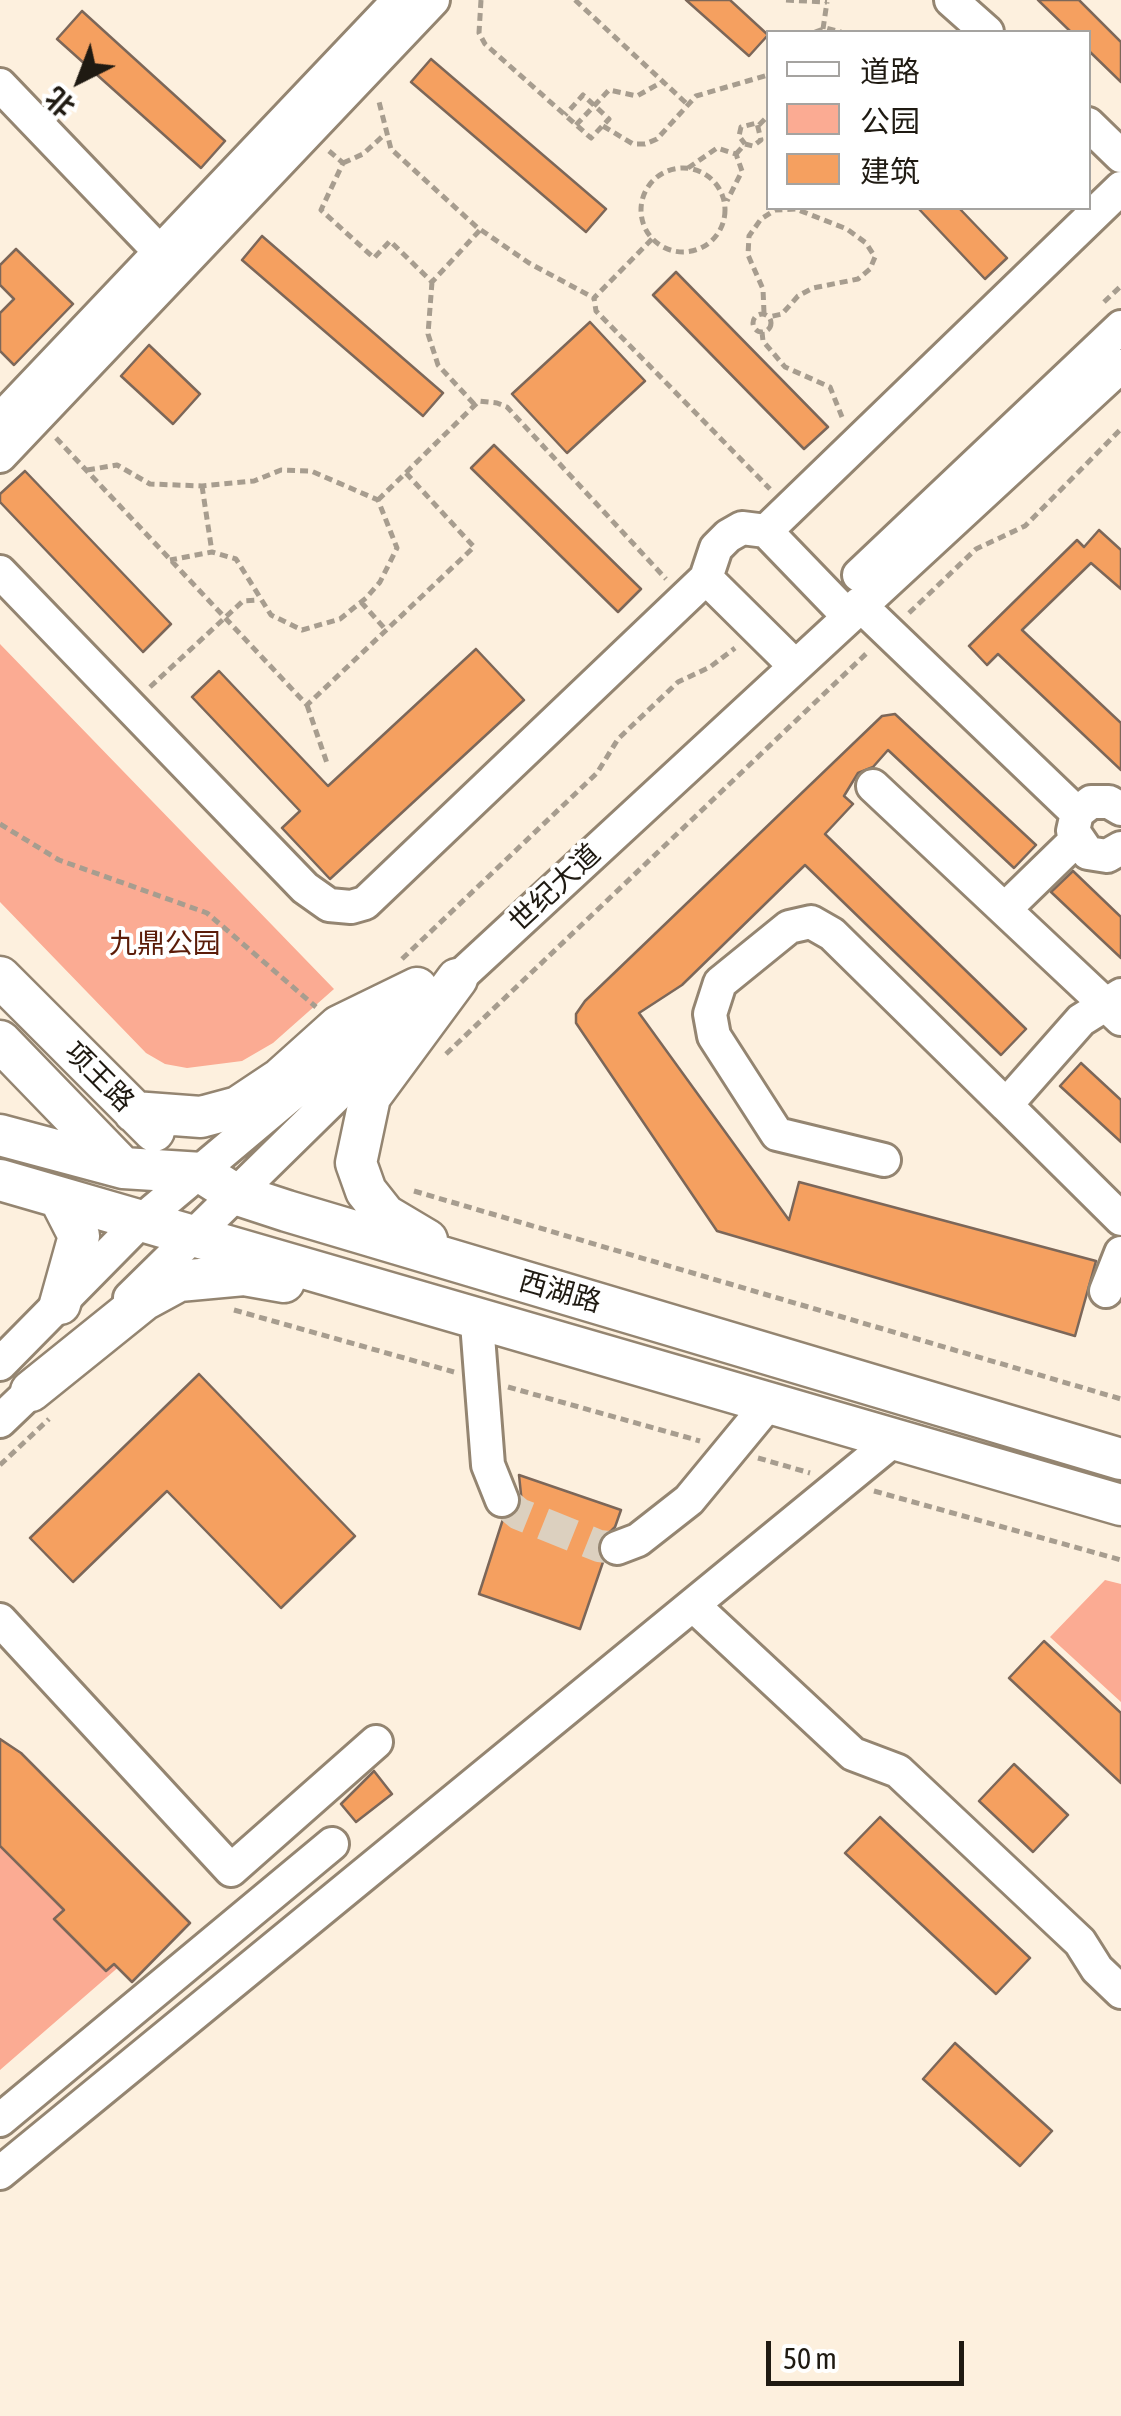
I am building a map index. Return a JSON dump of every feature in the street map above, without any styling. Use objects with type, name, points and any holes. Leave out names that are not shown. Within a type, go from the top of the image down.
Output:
[{"type":"main road","name":"项王路","points":[[0,977],[134,1112],[218,1184]]},
{"type":"main road","points":[[134,1112],[201,1117],[238,1107],[270,1088],[338,1026],[404,979]]},
{"type":"main road","points":[[456,979],[370,1096],[360,1130],[358,1168],[366,1191],[385,1215],[418,1236],[570,1295]]},
{"type":"main road","name":"项王路","points":[[0,1041],[123,1168],[152,1213]]},
{"type":"main road","name":"西湖路","points":[[0,1135],[123,1168],[218,1184],[570,1295],[1121,1458]]},
{"type":"main road","name":"西湖路","points":[[0,1180],[60,1197],[152,1213],[194,1236],[1121,1505]]},
{"type":"main road","points":[[60,1197],[79,1236],[60,1304]]},
{"type":"main road","points":[[43,1402],[144,1300],[178,1282],[207,1275],[302,1285],[538,1336]]},
{"type":"street","points":[[0,420],[399,0]]},
{"type":"street","points":[[0,456],[433,0]]},
{"type":"street","points":[[951,0],[985,30]]},
{"type":"street","points":[[0,86],[160,252]]},
{"type":"street","points":[[1091,127],[1121,156]]},
{"type":"street","points":[[0,572],[305,888],[329,905],[351,907],[365,902],[696,589],[716,548],[728,536],[742,528],[778,520],[1121,188]]},
{"type":"street","name":"世纪大道","points":[[847,607],[1107,319]]},
{"type":"street","name":"世纪大道","points":[[0,1421],[43,1402],[194,1236],[218,1184],[404,979],[847,607],[1121,366]]},
{"type":"street","points":[[778,520],[847,607],[1076,827],[1098,856],[1119,861]]},
{"type":"street","points":[[696,589],[756,628],[787,658]]},
{"type":"street","name":"世纪大道","points":[[0,1364],[152,1213],[218,1184],[456,979],[787,658]]},
{"type":"street","points":[[873,786],[1116,1007],[1082,1020],[1006,1105]]},
{"type":"street","points":[[1005,909],[1100,800],[1120,806]]},
{"type":"street","points":[[884,1160],[777,1134],[714,1036],[710,1014],[720,984],[789,927],[811,922],[832,934],[1121,1219]]},
{"type":"street","points":[[1106,1291],[1121,1253]]},
{"type":"street","points":[[478,1322],[488,1465],[502,1500]]},
{"type":"street","points":[[617,1548],[664,1522],[733,1451],[768,1403]]},
{"type":"street","points":[[0,2173],[895,1439]]},
{"type":"street","points":[[693,1605],[853,1754],[898,1771],[1080,1942],[1096,1969],[1121,1992]]},
{"type":"street","points":[[0,1620],[232,1870],[376,1742]]},
{"type":"street","points":[[0,2120],[332,1844]]},
{"type":"street","points":[[256,1847],[284,1883]]},
{"type":"path","points":[[481,0],[479,33],[485,44],[576,125],[591,138],[609,119],[583,95],[565,115]]},
{"type":"path","points":[[575,0],[686,104]]},
{"type":"path","points":[[786,0],[827,1],[822,28]]},
{"type":"path","points":[[818,30],[832,30]]},
{"type":"path","points":[[376,60],[384,135],[391,149],[480,230],[546,273],[594,298]]},
{"type":"path","points":[[603,126],[633,144],[645,144],[664,132],[686,104],[722,86],[766,75]]},
{"type":"path","points":[[576,125],[609,90],[637,96],[662,82]]},
{"type":"path","points":[[760,126],[751,122],[741,127],[739,136],[745,144],[752,146],[762,140],[760,126],[766,118]]},
{"type":"path","points":[[308,132],[344,163]]},
{"type":"path","points":[[384,135],[363,154],[344,163],[321,210],[374,258],[390,241],[432,282]]},
{"type":"path","points":[[736,154],[745,144]]},
{"type":"path","points":[[688,168],[717,148],[736,154]]},
{"type":"path","points":[[725,203],[718,184],[708,174],[688,168],[667,170],[646,188],[641,214],[652,239],[677,252],[705,247],[723,226],[725,203],[742,171],[736,154]]},
{"type":"path","points":[[762,332],[771,326],[762,290],[750,265],[749,236],[761,219],[774,210]]},
{"type":"path","points":[[799,210],[847,229],[866,243],[874,258],[870,269],[858,279],[812,288],[798,296],[782,314],[766,315],[752,322],[785,366],[830,387],[853,448]]},
{"type":"path","points":[[475,406],[438,365],[428,334],[432,282],[480,230]]},
{"type":"path","points":[[594,298],[652,239]]},
{"type":"path","points":[[1107,319],[1121,286]]},
{"type":"path","points":[[594,298],[596,311],[778,520]]},
{"type":"path","points":[[378,500],[480,402],[507,407],[696,589]]},
{"type":"path","points":[[37,417],[307,705],[328,766]]},
{"type":"path","points":[[1098,455],[1121,429]]},
{"type":"path","points":[[87,470],[117,465],[150,484],[202,486],[254,481],[281,470],[311,471],[378,500],[397,548],[380,582],[362,602],[340,620],[302,630],[271,615],[259,600],[256,585],[236,559],[212,552],[170,560]]},
{"type":"path","points":[[307,705],[474,548],[406,473]]},
{"type":"path","points":[[202,486],[212,552]]},
{"type":"path","points":[[129,706],[242,601],[259,600]]},
{"type":"path","points":[[362,602],[386,630]]},
{"type":"path","points":[[404,979],[597,773],[618,738],[678,682],[710,667],[756,628]]},
{"type":"path","points":[[0,824],[59,860],[207,913],[338,1026]]},
{"type":"path","points":[[230,1309],[1121,1560]]},
{"type":"path","points":[[0,1465],[43,1402]]},
{"type":"green space","name":"九鼎公园","points":[[0,644],[334,989],[273,1043],[242,1061],[187,1068],[165,1064],[146,1053],[0,902]]},
{"type":"green space","points":[[1105,1580],[1121,1584],[1121,1702],[1050,1637]]},
{"type":"green space","points":[[0,1777],[152,1938],[0,2070]]},
{"type":"building","points":[[686,0],[730,0],[766,33],[749,56]]},
{"type":"building","points":[[1038,0],[1079,0],[1121,42],[1121,82],[1091,53],[1091,30],[1069,30]]},
{"type":"building","points":[[82,11],[225,141],[201,168],[57,39]]},
{"type":"building","points":[[431,59],[606,209],[586,232],[411,82]]},
{"type":"building","points":[[920,210],[961,210],[1007,258],[985,279]]},
{"type":"building","points":[[262,236],[443,393],[423,416],[242,260]]},
{"type":"building","points":[[16,249],[73,304],[14,365],[0,351],[0,313],[14,299],[0,285],[0,265]]},
{"type":"building","points":[[676,272],[828,427],[804,449],[653,295]]},
{"type":"building","points":[[590,322],[645,381],[567,453],[512,394]]},
{"type":"building","points":[[149,345],[200,394],[173,424],[121,376]]},
{"type":"building","points":[[494,445],[641,589],[618,612],[471,468]]},
{"type":"building","points":[[25,471],[171,624],[143,652],[0,502],[0,494]]},
{"type":"building","points":[[1099,530],[1121,550],[1121,589],[1091,563],[1022,630],[1121,723],[1121,770],[998,654],[987,665],[969,646],[1077,540],[1084,547]]},
{"type":"building","points":[[476,649],[524,700],[330,879],[282,828],[300,811],[192,697],[219,671],[328,786]]},
{"type":"building","points":[[895,714],[1036,845],[1014,868],[888,750],[873,767],[858,773],[844,796],[853,804],[825,834],[1026,1029],[1001,1055],[805,865],[682,985],[639,1013],[789,1220],[799,1182],[1096,1261],[1075,1336],[717,1231],[576,1023],[576,1014],[585,1001],[882,716]]},
{"type":"building","points":[[1073,871],[1121,917],[1121,958],[1051,892]]},
{"type":"building","points":[[1081,1063],[1121,1100],[1121,1142],[1060,1086]]},
{"type":"building","points":[[199,1374],[355,1536],[281,1608],[167,1491],[73,1582],[30,1538]]},
{"type":"building","points":[[519,1475],[621,1510],[615,1527],[598,1544],[603,1562],[580,1629],[479,1594],[503,1519],[517,1513],[522,1504]]},
{"type":"building","points":[[1044,1641],[1121,1713],[1121,1783],[1009,1678]]},
{"type":"building","points":[[0,1739],[21,1753],[190,1923],[132,1982],[114,1964],[106,1971],[54,1919],[64,1910],[0,1846]]},
{"type":"building","points":[[1014,1764],[1068,1815],[1033,1852],[979,1801]]},
{"type":"building","points":[[374,1771],[392,1794],[356,1822],[341,1804]]},
{"type":"building","points":[[880,1817],[1030,1958],[996,1994],[845,1853]]},
{"type":"building","points":[[955,2043],[1052,2131],[1020,2166],[923,2079]]},
{"type":"tunnel","points":[[502,1500],[519,1514],[599,1546],[617,1548]]}]
